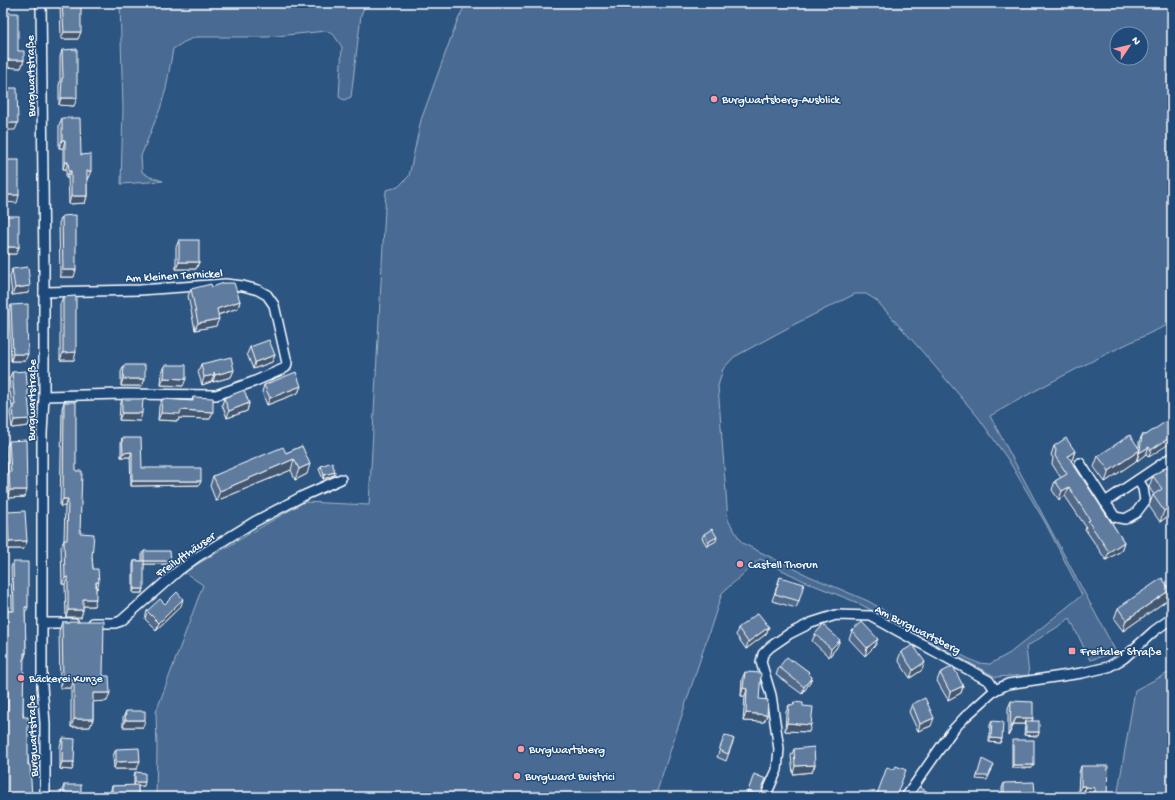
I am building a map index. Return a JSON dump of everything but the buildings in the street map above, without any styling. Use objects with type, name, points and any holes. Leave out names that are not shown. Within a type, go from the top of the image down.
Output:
[{"type":"street","name":"Burgwartstraße","points":[[40,3],[44,292],[44,396],[42,434],[42,686],[45,723],[45,797]]},
{"type":"street","name":"Am kleinen Ternickel","points":[[44,292],[140,290],[225,284],[244,286],[258,290],[267,295],[274,305],[287,363],[286,367],[283,369],[253,382],[216,394],[44,396]]},
{"type":"street","points":[[1105,502],[1172,458]]},
{"type":"street","points":[[1080,463],[1115,517],[1125,519],[1136,513],[1145,501],[1143,488],[1138,480]]},
{"type":"street","name":"Freilufthäuser","points":[[42,623],[115,623],[121,621],[178,571],[197,557],[254,522],[303,496],[341,479]]},
{"type":"street","name":"Am Burgwartsberg","points":[[765,797],[777,770],[779,749],[771,694],[761,662],[763,654],[770,647],[789,634],[812,623],[836,615],[871,616],[990,681],[995,690]]},
{"type":"street","points":[[906,797],[952,731],[995,690],[1008,684],[1082,674],[1108,667],[1124,658],[1154,631],[1172,618]]},
{"type":"shaded area","points":[[120,3],[366,3],[361,15],[351,97],[344,100],[339,97],[342,47],[334,35],[326,31],[267,37],[196,37],[173,49],[166,89],[160,109],[141,156],[142,172],[150,177],[163,181],[121,184],[123,109]]},
{"type":"shaded area","points":[[466,3],[1172,3],[1172,323],[1080,367],[990,416],[1116,652],[1090,660],[1070,619],[1026,647],[1029,675],[996,677],[858,603],[806,582],[760,559],[722,593],[655,797],[156,797],[156,712],[203,585],[184,572],[304,502],[369,505],[386,190],[398,187],[409,176],[421,120],[456,24]],"holes":[[[855,294],[866,294],[876,300],[978,417],[1009,461],[1046,524],[1082,595],[1010,653],[990,664],[978,663],[965,657],[868,601],[809,576],[742,543],[728,520],[718,386],[723,369],[734,357],[795,324]]]},
{"type":"shaded area","points":[[1172,671],[1172,797],[1117,797],[1135,690]]},
{"type":"place","name":"Burgwartsberg-Ausblick","points":[[714,99]]},
{"type":"place","name":"Castell Thorun","points":[[740,564]]},
{"type":"place","name":"Freitaler Straße","points":[[1072,651]]},
{"type":"place","name":"Bäckerei Kunze","points":[[21,678]]},
{"type":"place","name":"Burgwartsberg","points":[[521,749]]},
{"type":"place","name":"Burgward Bvistrici","points":[[517,776]]}]
